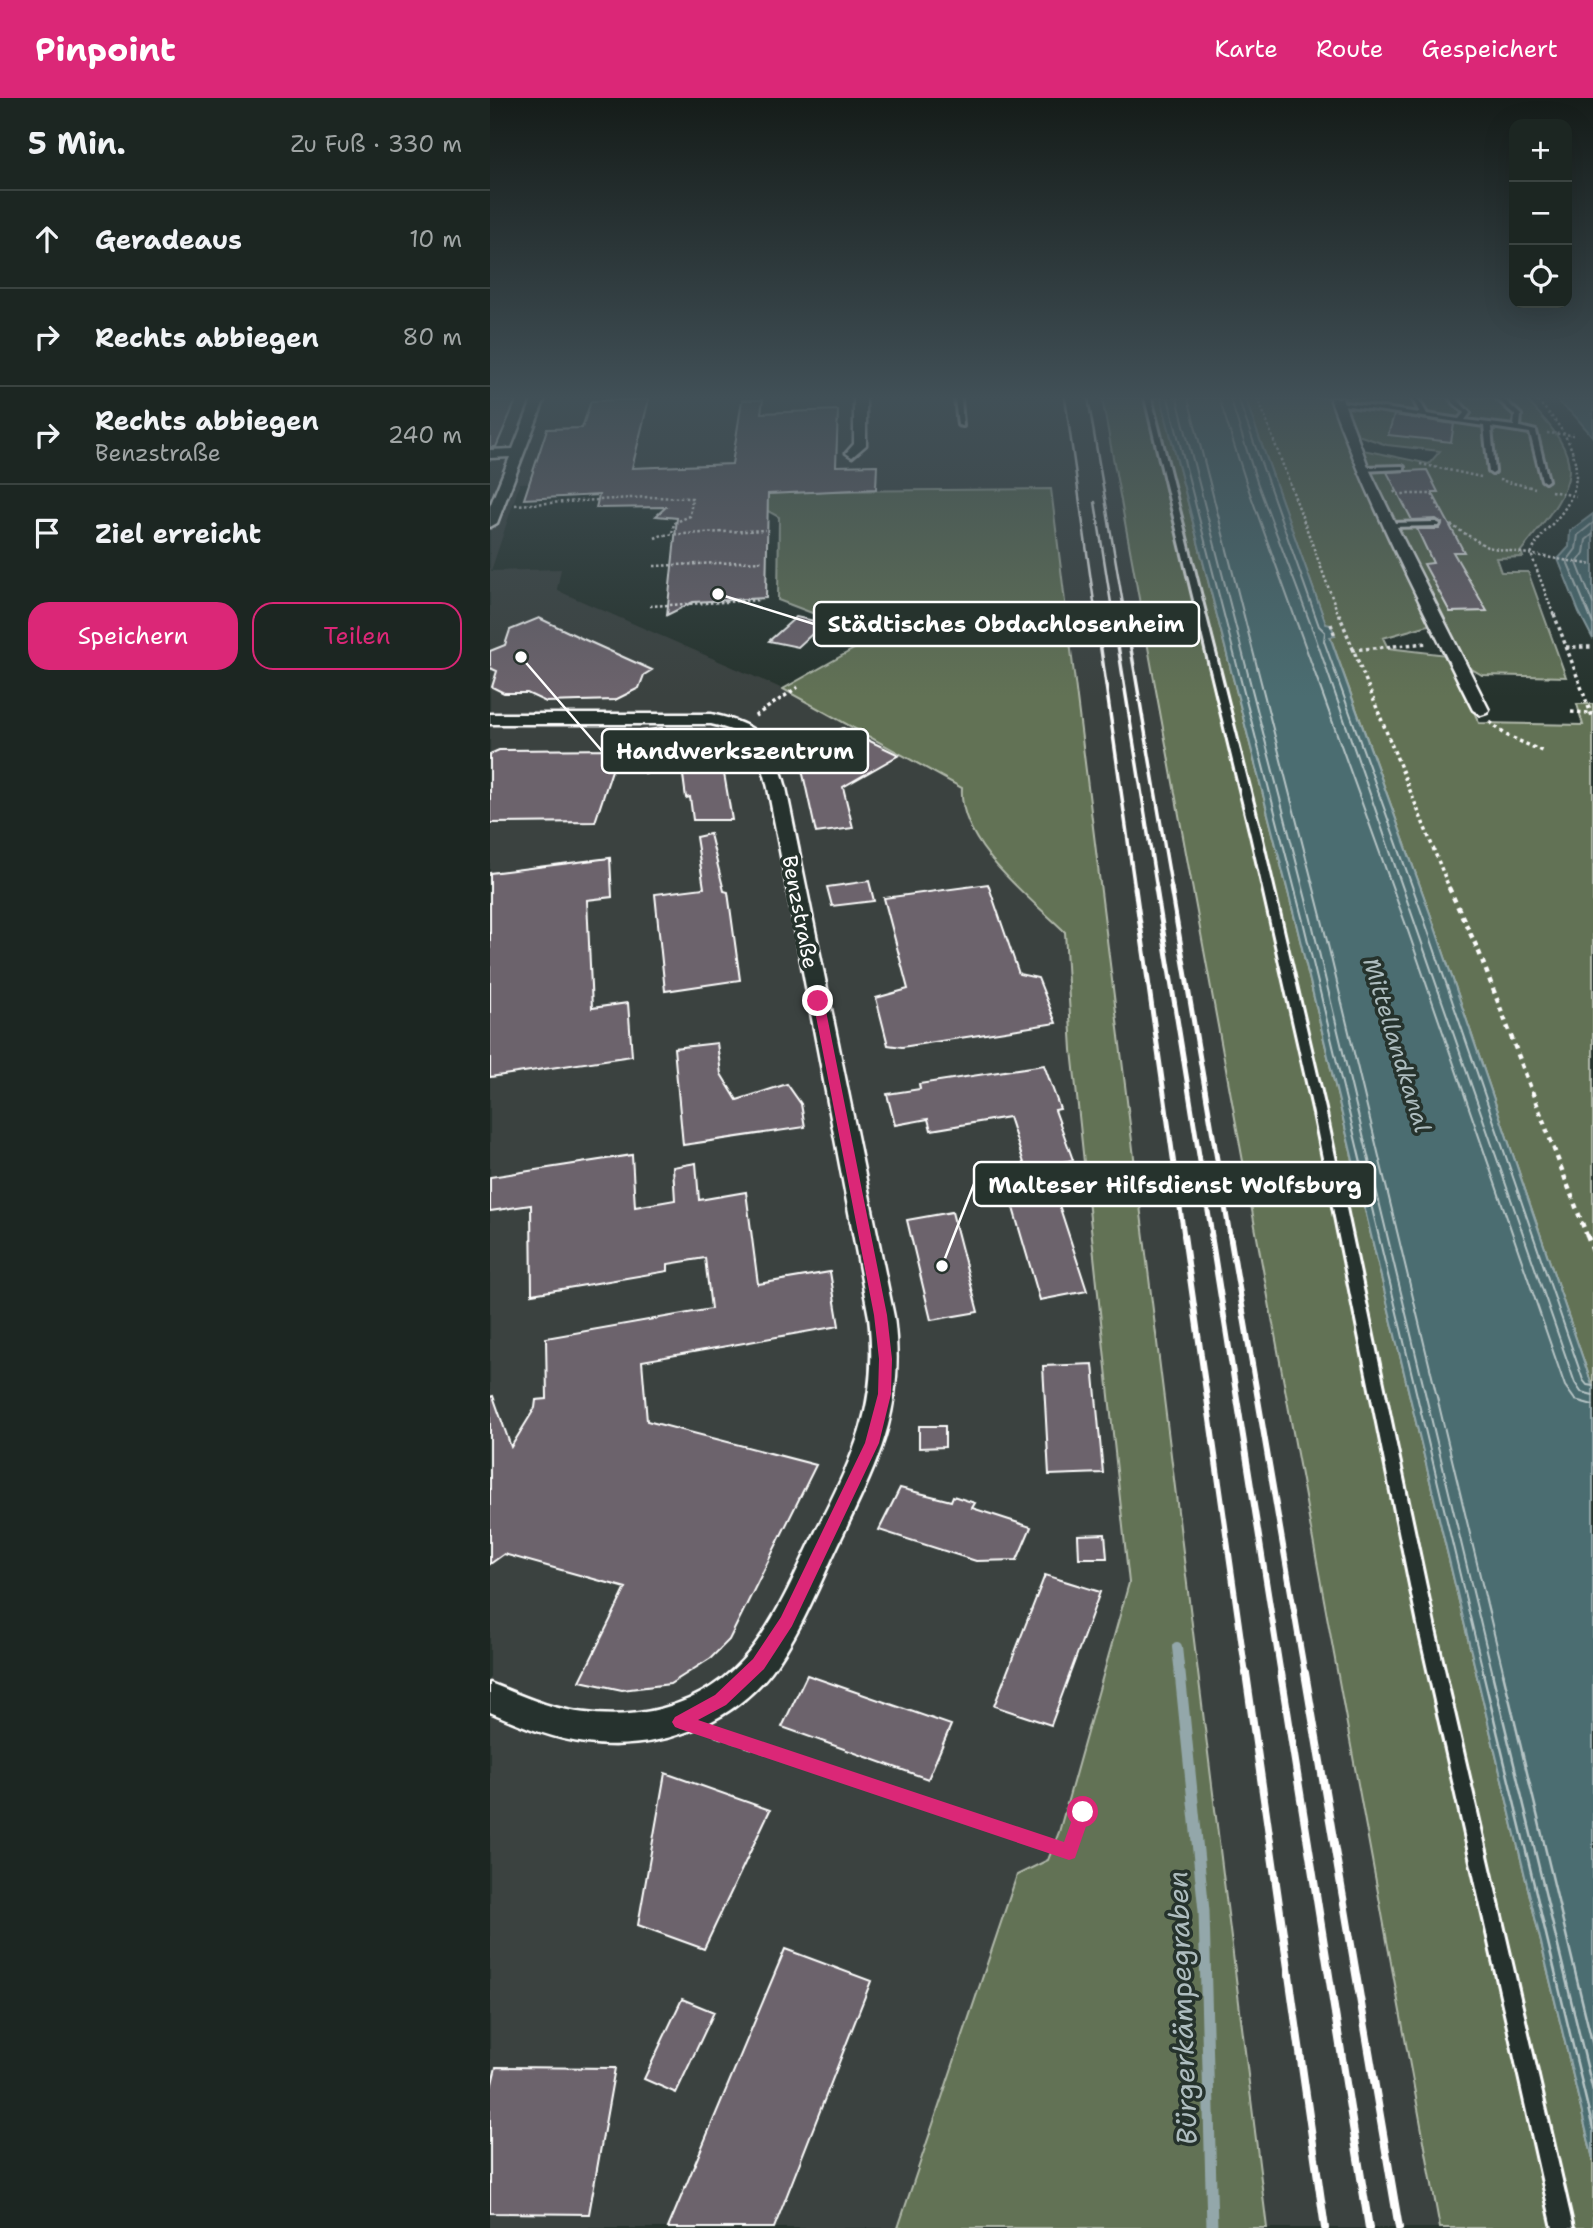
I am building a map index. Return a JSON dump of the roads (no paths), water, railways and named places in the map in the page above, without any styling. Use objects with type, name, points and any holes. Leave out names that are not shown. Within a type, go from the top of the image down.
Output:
[{"type":"street","points":[[490,523],[500,497]]},
{"type":"street","points":[[1377,497],[1481,710]]},
{"type":"street","name":"Benzstraße","points":[[490,719],[711,719],[739,726],[759,738],[767,751],[774,774],[881,1315],[886,1359],[884,1394],[872,1443],[787,1621],[759,1664],[720,1700],[680,1722],[624,1731],[557,1723],[490,1698]]},
{"type":"lane","points":[[1173,497],[1256,835],[1319,1108],[1428,1634],[1563,2228]]},
{"type":"lane","points":[[1389,524],[1436,524]]},
{"type":"water","name":"Mittellandkanal","points":[[1187,497],[1281,497],[1326,624],[1331,625],[1335,636],[1330,637],[1432,919],[1593,1388],[1593,2159],[1296,923]]},
{"type":"water","points":[[1593,514],[1593,639],[1558,559],[1569,547],[1570,531]]},
{"type":"waterway","points":[[1177,1647],[1180,1675]]},
{"type":"waterway","name":"Bürgerkämpegraben","points":[[1180,1673],[1204,1911],[1212,2228]]},
{"type":"railway","points":[[1079,497],[1096,616]]},
{"type":"railway","points":[[1105,497],[1125,616]]},
{"type":"railway","points":[[1095,502],[1113,616]]},
{"type":"railway","points":[[1096,614],[1135,890]]},
{"type":"railway","points":[[1113,614],[1157,890]]},
{"type":"railway","points":[[1125,614],[1172,890]]},
{"type":"railway","points":[[1135,888],[1184,1236]]},
{"type":"railway","points":[[1156,888],[1212,1236]]},
{"type":"railway","points":[[1171,888],[1230,1236]]},
{"type":"railway","points":[[1184,1235],[1246,1675]]},
{"type":"railway","points":[[1211,1235],[1281,1675]]},
{"type":"railway","points":[[1230,1235],[1305,1675]]},
{"type":"railway","points":[[1246,1673],[1325,2228]]},
{"type":"railway","points":[[1281,1673],[1369,2228]]},
{"type":"railway","points":[[1305,1673],[1399,2228]]},
{"type":"place","name":"Städtisches Obdachlosenheim","points":[[718,594]]},
{"type":"place","name":"Handwerkszentrum","points":[[521,657]]},
{"type":"place","name":"Malteser Hilfsdienst Wolfsburg","points":[[942,1266]]}]
